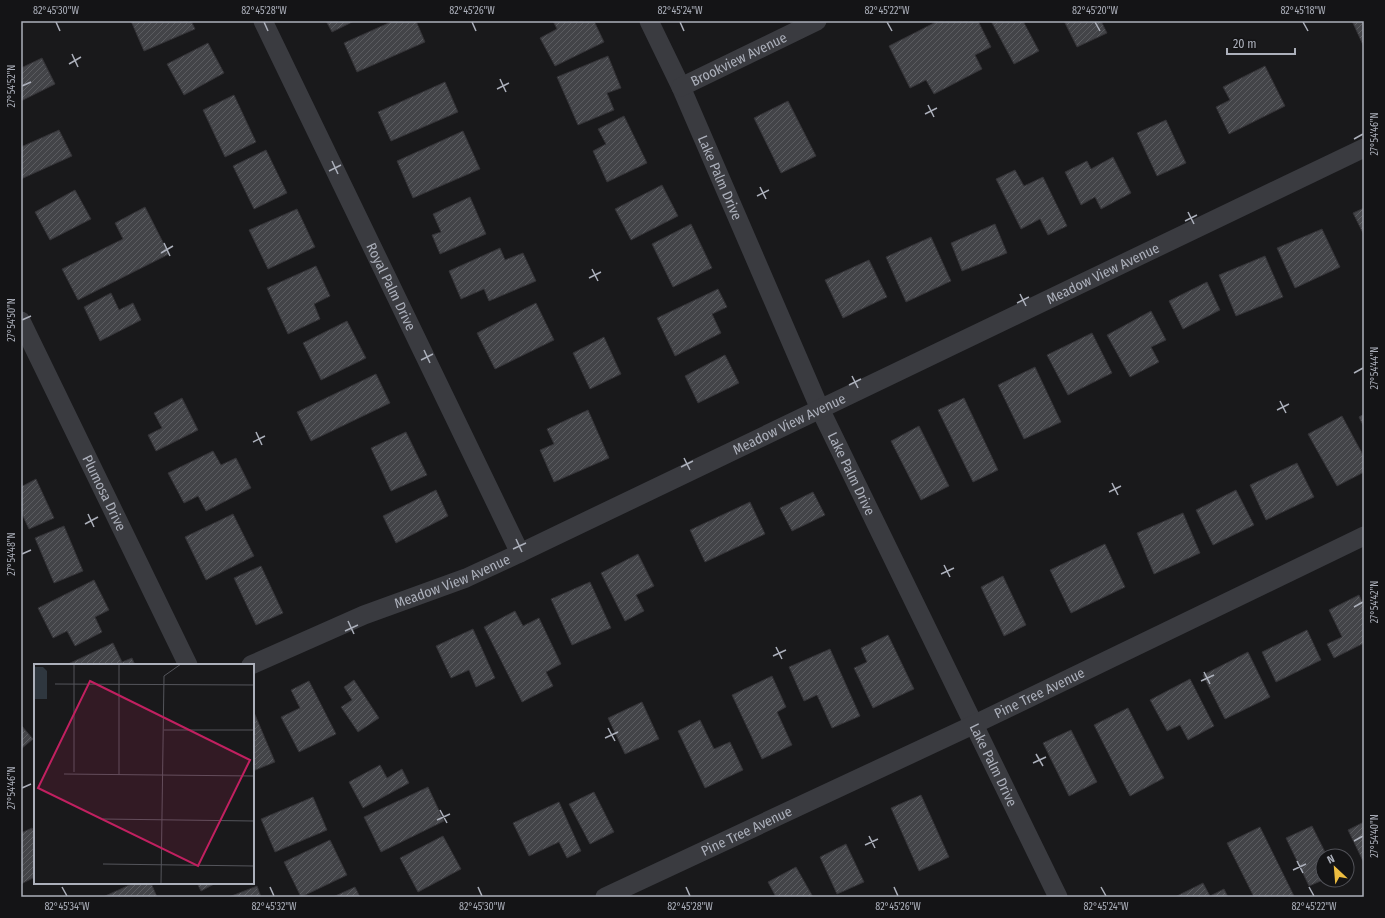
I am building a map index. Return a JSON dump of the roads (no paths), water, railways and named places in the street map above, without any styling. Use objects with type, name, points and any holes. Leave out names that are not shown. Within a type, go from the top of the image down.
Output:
[{"type":"street","name":"Royal Palm Drive","points":[[263,21],[520,553]]},
{"type":"street","name":"Lake Palm Drive","points":[[649,21],[681,87],[820,409],[975,724],[1058,897]]},
{"type":"street","name":"Brookview Avenue","points":[[681,87],[818,21]]},
{"type":"street","name":"Meadow View Avenue","points":[[253,664],[364,615],[466,578],[520,553],[1364,148]]},
{"type":"street","name":"Plumosa Drive","points":[[21,321],[188,664]]},
{"type":"street","name":"Pine Tree Avenue","points":[[605,897],[975,724],[1364,536]]}]
